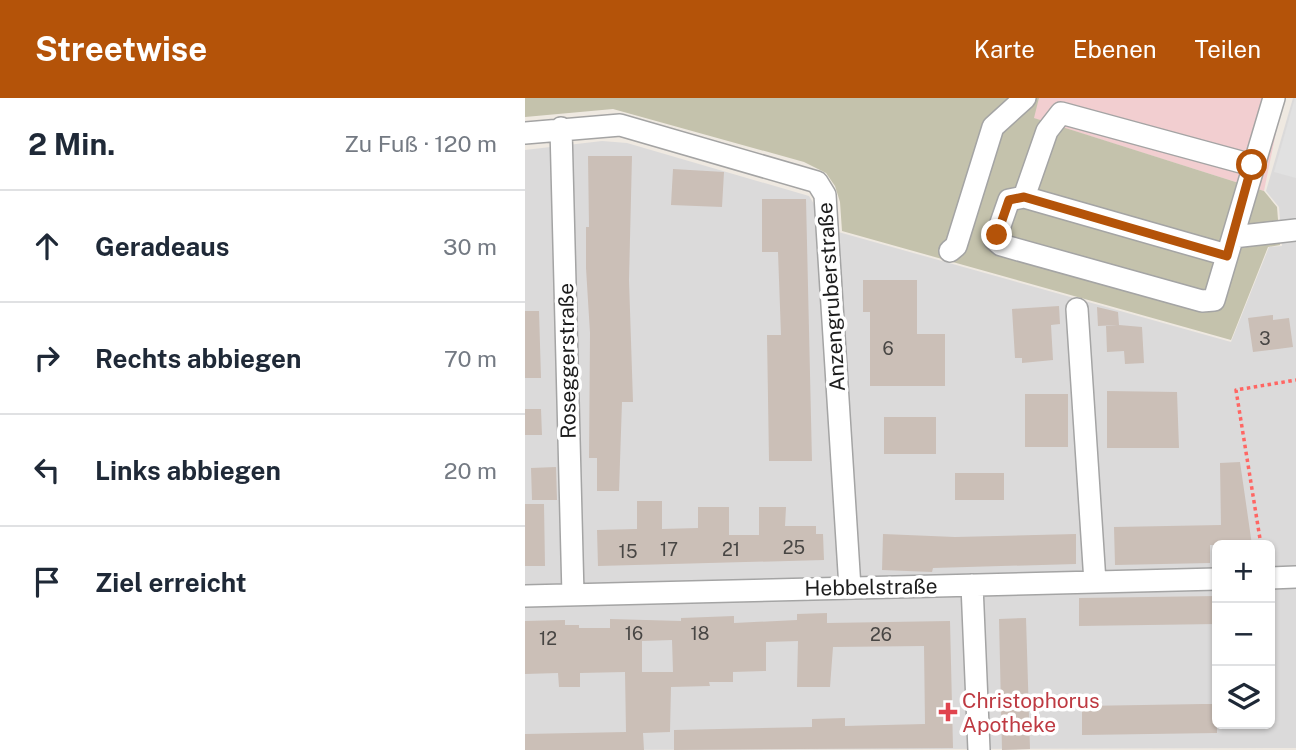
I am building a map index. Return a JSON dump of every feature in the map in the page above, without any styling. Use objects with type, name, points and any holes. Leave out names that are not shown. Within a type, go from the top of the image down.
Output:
[{"type":"street","points":[[950,251],[956,246],[993,127],[1025,98]]},
{"type":"street","points":[[1270,99],[1230,246],[1214,300],[1202,301],[1001,245],[995,240],[1009,200],[1024,197],[1230,246],[1296,230]]},
{"type":"street","points":[[1024,197],[1047,131],[1061,113],[1252,165]]},
{"type":"street","name":"Anzengruberstraße","points":[[525,133],[620,125],[817,182],[825,195],[850,588]]},
{"type":"street","name":"Roseggerstraße","points":[[561,128],[573,594]]},
{"type":"street","points":[[1077,309],[1095,582]]},
{"type":"street","points":[[1275,578],[1296,578]]},
{"type":"street","name":"Hebbelstraße","points":[[525,596],[1212,579]]},
{"type":"street","points":[[972,585],[979,750]]},
{"type":"path","points":[[1260,540],[1236,390],[1296,380]]},
{"type":"shaded area","points":[[525,98],[1039,98],[1034,118],[1264,191],[1277,207],[1280,245],[1268,247],[1231,340],[842,231],[840,202],[835,186],[826,173],[804,162],[613,109],[525,117]]},
{"type":"shaded area","points":[[1039,98],[1283,98],[1264,191],[1033,118]]},
{"type":"shaded area","points":[[1293,98],[1296,98],[1296,748],[525,750],[525,150],[602,141],[627,143],[809,196],[814,204],[817,226],[1231,342],[1269,247],[1282,246],[1279,207],[1266,191]]},
{"type":"shaded area","points":[[1296,98],[1296,178],[1274,172]]},
{"type":"building","points":[[588,156],[632,156],[629,280],[633,402],[622,402],[619,491],[597,491],[597,458],[589,458],[590,333],[586,268],[586,227],[589,227]]},
{"type":"building","points":[[673,169],[724,172],[722,207],[671,205]]},
{"type":"building","points":[[762,199],[806,199],[812,461],[769,461],[767,335],[781,335],[778,252],[762,252]]},
{"type":"building","points":[[863,280],[917,280],[917,334],[945,334],[945,386],[870,386],[870,312],[863,312]]},
{"type":"building","points":[[1059,306],[1060,324],[1051,325],[1053,360],[1022,363],[1022,358],[1015,358],[1012,309]]},
{"type":"building","points":[[1097,307],[1118,312],[1119,325],[1142,327],[1144,363],[1125,364],[1124,351],[1107,352],[1106,326],[1117,325],[1098,326]]},
{"type":"building","points":[[525,311],[539,311],[541,378],[525,378]]},
{"type":"building","points":[[1273,315],[1273,320],[1289,318],[1293,347],[1253,352],[1248,318]]},
{"type":"building","points":[[1107,391],[1177,392],[1179,448],[1107,448]]},
{"type":"building","points":[[1025,394],[1068,394],[1068,447],[1025,447]]},
{"type":"building","points":[[525,409],[541,409],[542,435],[525,435]]},
{"type":"building","points":[[884,417],[936,417],[936,454],[884,454]]},
{"type":"building","points":[[1240,462],[1251,540],[1212,540],[1210,563],[1115,565],[1114,527],[1221,525],[1220,463]]},
{"type":"building","points":[[556,467],[557,500],[532,500],[531,468]]},
{"type":"building","points":[[955,473],[1004,473],[1004,500],[955,500]]},
{"type":"building","points":[[637,501],[662,501],[662,529],[698,528],[698,507],[729,507],[729,535],[759,535],[759,507],[786,507],[785,526],[816,526],[816,534],[823,534],[824,560],[598,566],[597,530],[637,529]]},
{"type":"building","points":[[525,504],[544,504],[545,566],[525,566]]},
{"type":"building","points":[[883,534],[955,537],[1076,534],[1076,564],[933,568],[932,572],[882,570]]},
{"type":"building","points":[[1212,596],[1212,624],[1079,626],[1079,598]]},
{"type":"building","points":[[827,613],[827,623],[950,621],[953,748],[674,750],[674,730],[812,727],[812,719],[845,718],[845,726],[925,724],[924,646],[833,647],[830,687],[797,687],[798,641],[766,642],[766,671],[733,672],[733,682],[709,682],[710,686],[671,687],[670,732],[643,733],[644,750],[525,750],[525,734],[626,732],[625,672],[580,673],[580,687],[559,687],[558,673],[525,674],[525,621],[565,620],[565,625],[579,625],[579,628],[610,628],[610,619],[681,621],[681,618],[734,616],[734,623],[797,620],[797,614]],"holes":[[[672,640],[673,672],[642,672],[642,641]]]},
{"type":"building","points":[[1026,618],[1030,749],[1002,750],[999,619]]},
{"type":"building","points":[[1212,704],[1212,729],[1217,729],[1217,733],[1082,735],[1082,706]]},
{"type":"place","name":"Christophorus Apotheke","points":[[948,712]]},
{"type":"route","points":[[997,235],[1009,200],[1024,197],[1227,256],[1252,165]]}]
